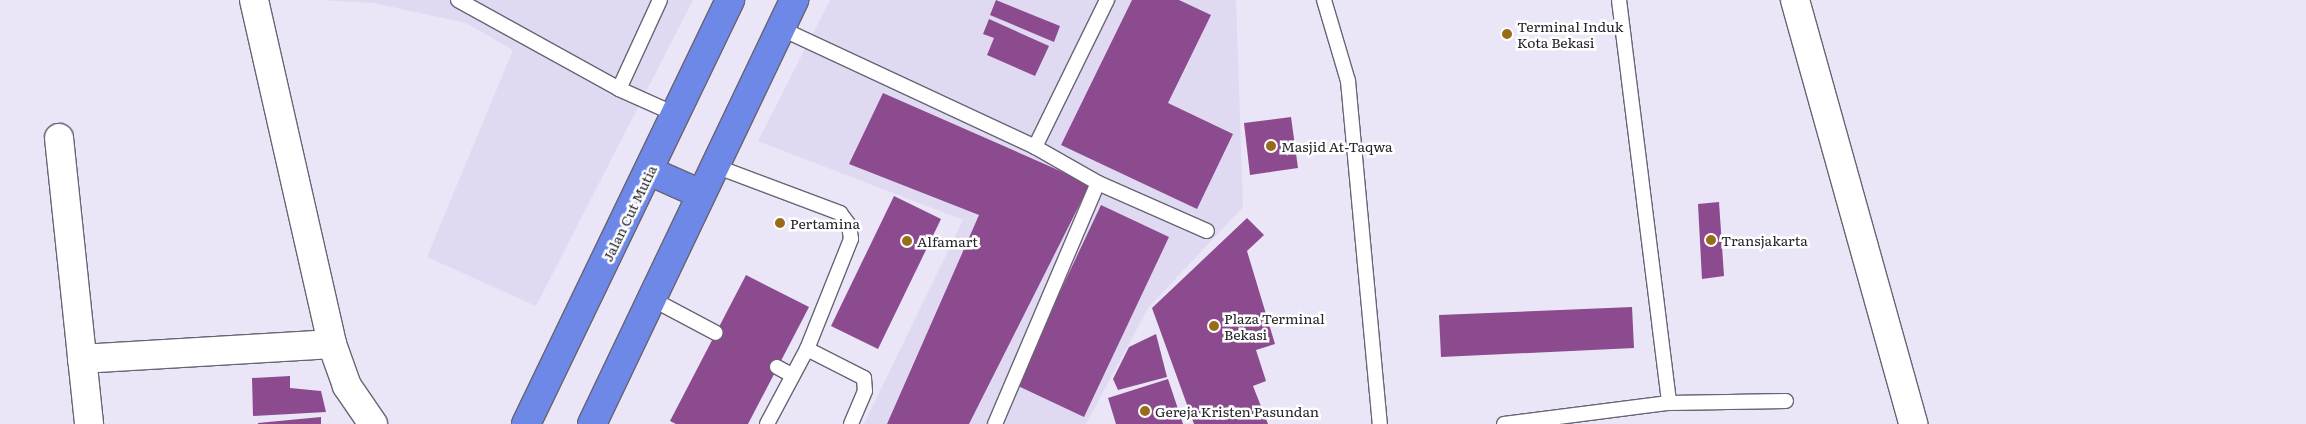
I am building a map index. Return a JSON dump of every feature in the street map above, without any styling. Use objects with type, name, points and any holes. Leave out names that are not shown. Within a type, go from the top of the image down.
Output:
[{"type":"highway","name":"Jalan Cut Mutia","points":[[526,424],[677,115],[730,0]]},
{"type":"highway","points":[[592,424],[794,0]]},
{"type":"highway","points":[[649,171],[701,194]]},
{"type":"street","points":[[254,0],[332,344],[347,386],[372,424]]},
{"type":"street","points":[[1794,0],[1913,424]]},
{"type":"street","points":[[59,138],[89,424]]},
{"type":"street","points":[[82,359],[332,344]]},
{"type":"lane","points":[[458,0],[619,89],[677,115]]},
{"type":"lane","points":[[619,89],[660,0]]},
{"type":"lane","points":[[1035,147],[1106,0]]},
{"type":"lane","points":[[1324,0],[1348,80],[1380,424]]},
{"type":"lane","points":[[1619,0],[1669,403]]},
{"type":"lane","points":[[780,28],[1035,147],[1098,184],[1207,231]]},
{"type":"lane","points":[[714,166],[840,213],[849,225],[851,239],[807,350],[767,424]]},
{"type":"lane","points":[[995,424],[1098,184]]},
{"type":"lane","points":[[652,299],[716,333]]},
{"type":"lane","points":[[807,350],[864,378],[865,391],[851,424]]},
{"type":"lane","points":[[778,367],[793,376]]},
{"type":"lane","points":[[1504,424],[1669,403],[1786,401]]},
{"type":"shaded area","points":[[322,0],[693,0],[536,306],[427,257],[513,50],[466,23],[374,3]]},
{"type":"shaded area","points":[[830,0],[1236,0],[1243,207],[1148,308],[1086,424],[864,424],[963,220],[758,141]]},
{"type":"building","points":[[996,0],[1060,26],[1054,42],[990,15]]},
{"type":"building","points":[[1132,0],[1179,0],[1211,15],[1168,103],[1233,134],[1197,209],[1061,145]]},
{"type":"building","points":[[989,19],[1049,46],[1035,76],[987,55],[994,38],[983,34]]},
{"type":"building","points":[[883,93],[1090,184],[969,424],[887,424],[979,215],[849,164]]},
{"type":"building","name":"Masjid At-Taqwa","points":[[1291,117],[1298,168],[1250,175],[1244,123]]},
{"type":"building","points":[[894,196],[941,219],[878,349],[831,326]]},
{"type":"building","name":"Transjakarta","points":[[1719,202],[1724,276],[1702,279],[1698,204]]},
{"type":"building","points":[[1101,205],[1169,237],[1084,417],[1016,385]]},
{"type":"building","name":"Plaza Terminal Bekasi","points":[[1247,218],[1264,235],[1247,251],[1275,344],[1256,350],[1266,381],[1253,386],[1268,424],[1194,424],[1152,308]]},
{"type":"building","points":[[746,275],[809,307],[748,424],[676,424],[670,421]]},
{"type":"building","points":[[1632,307],[1634,348],[1441,357],[1439,315]]},
{"type":"building","points":[[1156,334],[1167,377],[1118,390],[1113,379],[1129,347]]},
{"type":"building","points":[[290,376],[290,388],[321,391],[326,412],[253,416],[252,378]]},
{"type":"building","name":"Gereja Kristen Pasundan","points":[[1168,379],[1183,424],[1116,424],[1108,398]]},
{"type":"building","points":[[321,417],[321,424],[258,424],[258,423]]},
{"type":"place","name":"Terminal Induk Kota Bekasi","points":[[1507,34]]},
{"type":"place","name":"Masjid At-Taqwa","points":[[1271,146]]},
{"type":"place","name":"Pertamina","points":[[780,223]]},
{"type":"place","name":"Transjakarta","points":[[1711,240]]},
{"type":"place","name":"Alfamart","points":[[907,241]]},
{"type":"place","name":"Plaza Terminal Bekasi","points":[[1214,326]]},
{"type":"place","name":"Gereja Kristen Pasundan","points":[[1145,411]]}]
